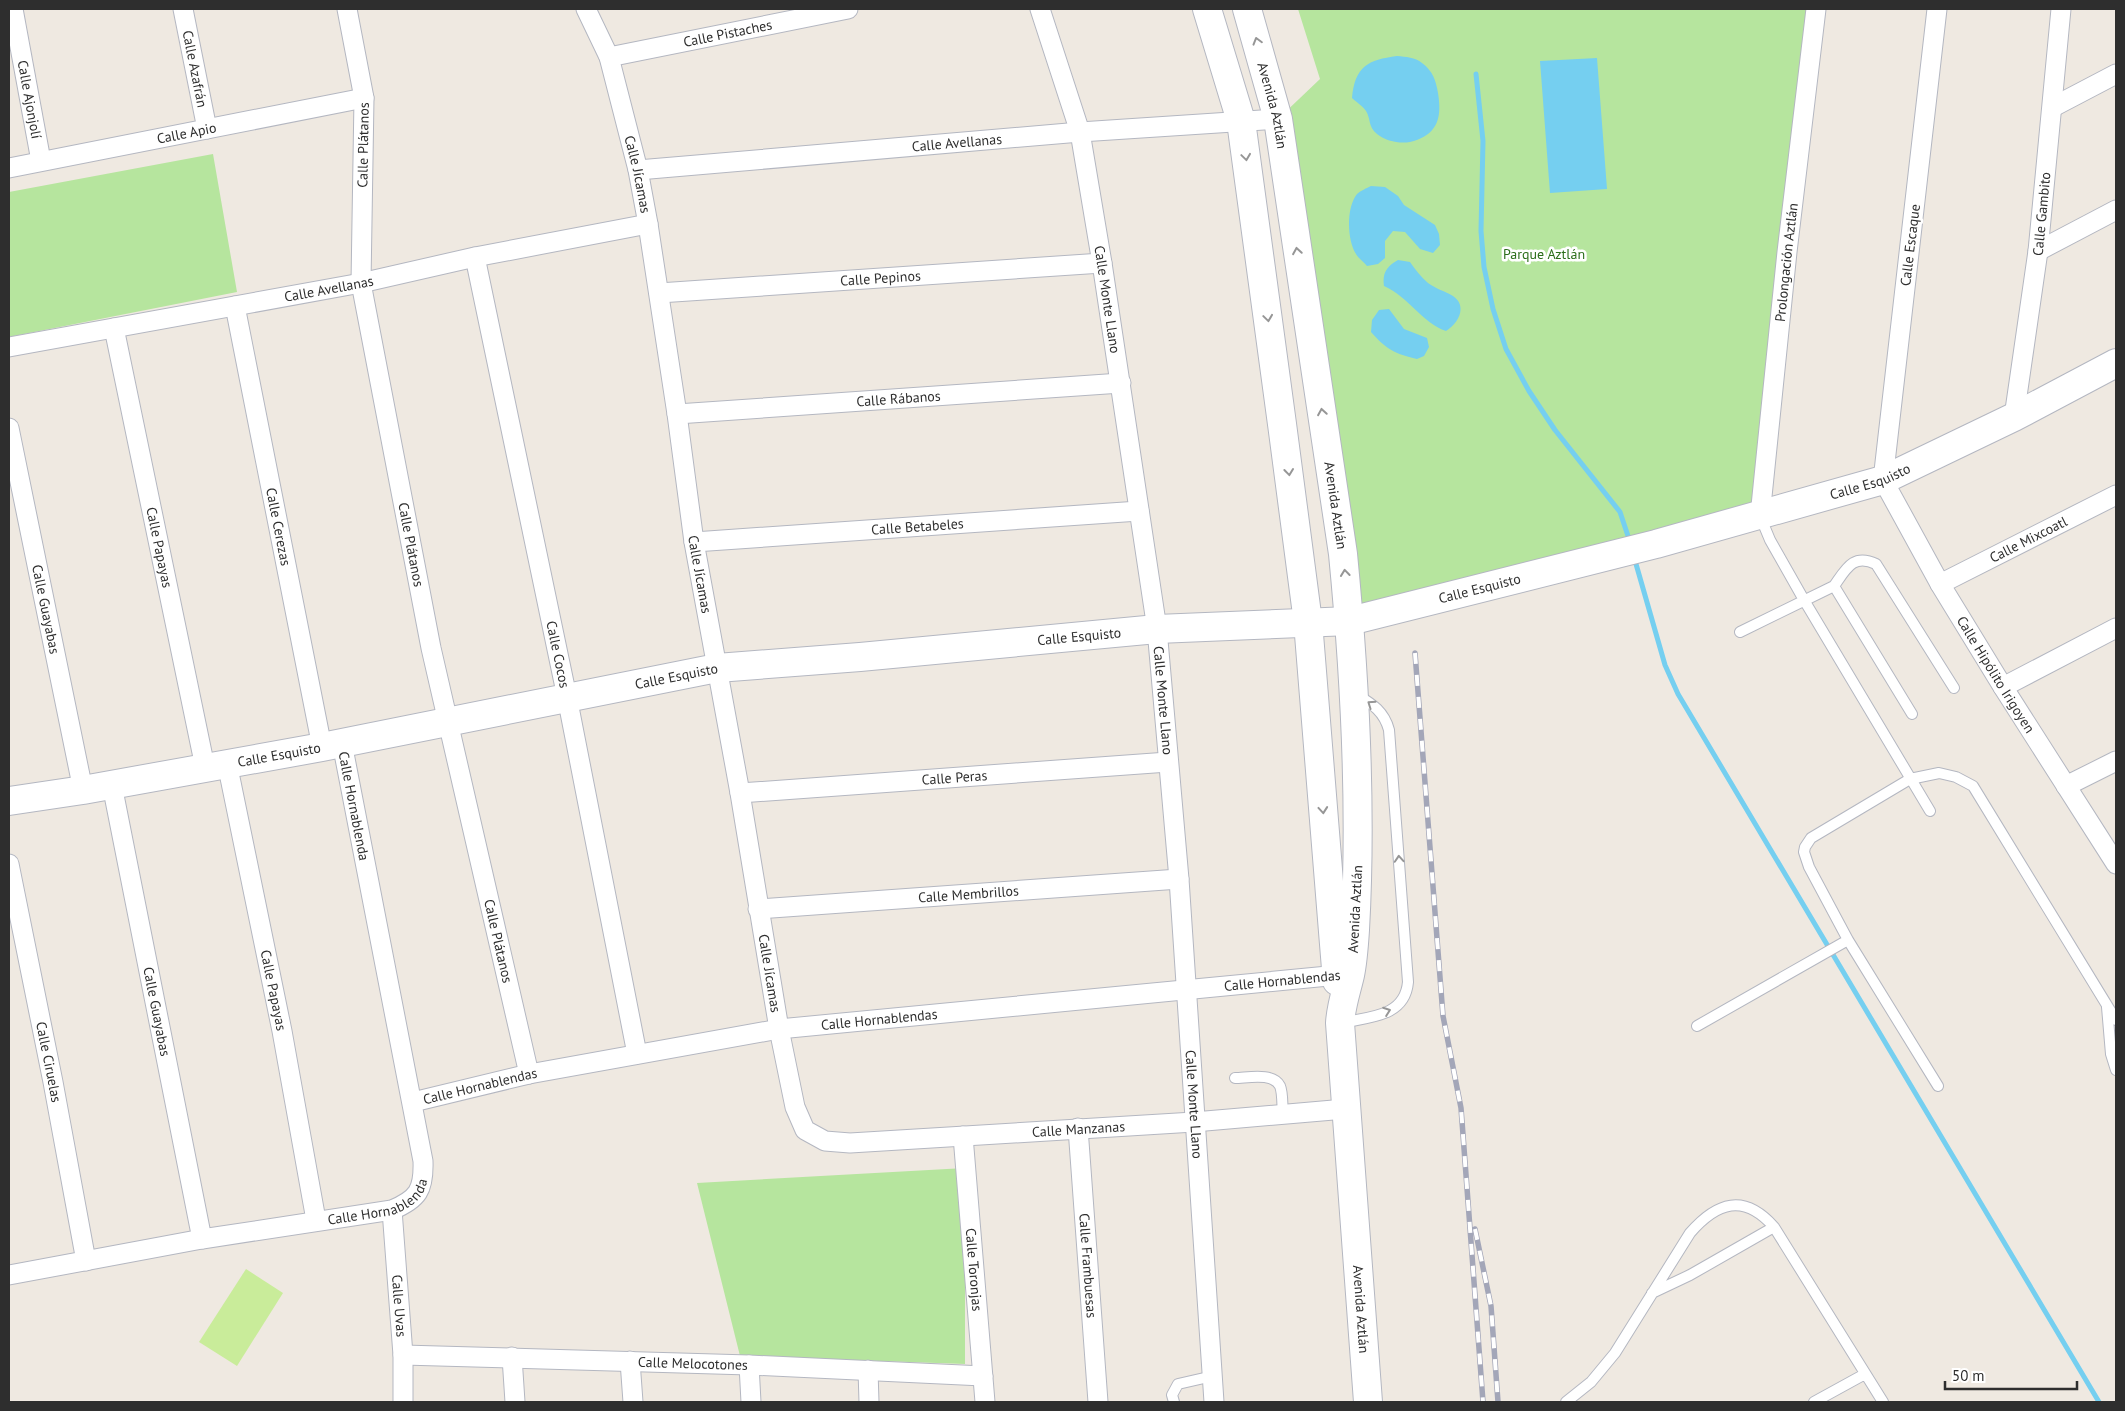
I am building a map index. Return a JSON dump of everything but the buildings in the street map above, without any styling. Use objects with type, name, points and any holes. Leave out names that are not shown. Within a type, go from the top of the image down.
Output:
[{"type":"main road","name":"Avenida Aztlán","points":[[1208,9],[1240,120],[1328,622],[1343,974],[1341,1015],[1345,1109],[1368,1402]]},
{"type":"main road","name":"Avenida Aztlán","points":[[1248,9],[1278,119],[1343,554],[1328,622],[1354,692],[1358,844],[1355,930],[1343,974]]},
{"type":"main road","name":"Calle Esquisto","points":[[9,801],[112,785],[332,745],[717,668],[860,657],[1157,629],[1328,622],[1760,516],[1883,480],[2014,417],[2116,363]]},
{"type":"main road","points":[[1328,622],[1336,771],[1343,810],[1358,844]]},
{"type":"street","name":"Calle Ajonjolí","points":[[13,9],[42,161]]},
{"type":"street","name":"Calle Azafrán","points":[[183,9],[207,129]]},
{"type":"street","name":"Calle Plátanos","points":[[347,9],[364,98],[360,283],[431,648],[528,1074]]},
{"type":"street","name":"Calle Jícamas","points":[[586,9],[609,57],[638,170],[659,293],[694,542],[740,793],[779,1029],[794,1107],[805,1130],[815,1136]]},
{"type":"street","name":"Calle Pistaches","points":[[609,57],[848,9]]},
{"type":"street","name":"Calle Monte Llano","points":[[1040,9],[1080,132],[1102,263],[1157,629],[1179,880],[1214,1402]]},
{"type":"street","name":"Prolongación Aztlán","points":[[1760,516],[1787,252],[1816,9]]},
{"type":"street","name":"Calle Escaque","points":[[1883,480],[1937,9]]},
{"type":"street","name":"Calle Gambito","points":[[2014,417],[2038,252],[2061,9]]},
{"type":"street","points":[[2053,107],[2116,74]]},
{"type":"street","name":"Calle Apio","points":[[9,168],[364,98]]},
{"type":"street","name":"Calle Avellanas","points":[[638,170],[1080,132],[1278,119]]},
{"type":"street","points":[[2038,252],[2116,210]]},
{"type":"street","name":"Calle Avellanas","points":[[9,347],[360,283],[475,257],[648,224]]},
{"type":"street","name":"Calle Cocos","points":[[475,257],[567,697],[637,1054]]},
{"type":"street","name":"Calle Pepinos","points":[[659,293],[1102,263]]},
{"type":"street","name":"Calle Cerezas","points":[[235,306],[332,745]]},
{"type":"street","name":"Calle Papayas","points":[[114,328],[216,765],[280,1021],[316,1220]]},
{"type":"street","name":"Calle Rábanos","points":[[677,414],[1120,383]]},
{"type":"street","name":"Calle Guayabas","points":[[9,428],[83,790]]},
{"type":"street","name":"Calle Hipólito Irigoyen","points":[[1883,480],[1940,584],[2116,864]]},
{"type":"street","name":"Calle Mixcoatl","points":[[1940,584],[2116,495]]},
{"type":"street","name":"Calle Betabeles","points":[[694,542],[1139,511]]},
{"type":"street","points":[[2003,686],[2116,628]]},
{"type":"street","name":"Calle Hornablenda","points":[[9,1275],[202,1239],[316,1220],[392,1210],[406,1204],[415,1197],[421,1187],[423,1161],[413,1102],[332,745]]},
{"type":"street","points":[[2066,786],[2116,761]]},
{"type":"street","name":"Calle Peras","points":[[740,793],[1168,762]]},
{"type":"street","name":"Calle Guayabas","points":[[112,785],[202,1239]]},
{"type":"street","name":"Calle Ciruelas","points":[[9,864],[53,1082],[86,1261]]},
{"type":"street","name":"Calle Membrillos","points":[[758,909],[1179,880]]},
{"type":"street","name":"Calle Hornablendas","points":[[413,1102],[528,1074],[779,1029],[1343,974]]},
{"type":"street","name":"Calle Manzanas","points":[[815,1136],[825,1141],[850,1143],[1194,1122],[1345,1109]]},
{"type":"street","name":"Calle Frambuesas","points":[[1078,1128],[1098,1402]]},
{"type":"street","name":"Calle Toronjas","points":[[963,1136],[984,1402]]},
{"type":"street","name":"Calle Uvas","points":[[392,1210],[403,1355],[403,1402]]},
{"type":"street","name":"Calle Melocotones","points":[[403,1355],[749,1365],[983,1376]]},
{"type":"street","points":[[512,1357],[515,1402]]},
{"type":"street","points":[[630,1361],[633,1402]]},
{"type":"street","points":[[749,1365],[750,1402]]},
{"type":"street","points":[[868,1370],[869,1402]]},
{"type":"lane","points":[[1760,516],[1770,540],[1804,600],[1930,811]]},
{"type":"lane","points":[[1740,632],[1834,586],[1847,566],[1857,560],[1866,560],[1876,564],[1954,688]]},
{"type":"lane","points":[[1834,586],[1912,714]]},
{"type":"lane","points":[[1341,1015],[1396,1008],[1406,996],[1408,982],[1389,730],[1386,720],[1377,708],[1354,692]]},
{"type":"lane","points":[[1938,1086],[1848,940],[1809,867],[1804,852],[1811,838],[1910,779],[1939,773],[1956,777],[1973,786],[2116,1020]]},
{"type":"lane","points":[[1697,1026],[1848,940]]},
{"type":"lane","points":[[2107,1006],[2111,1054],[2116,1070]]},
{"type":"lane","points":[[1235,1078],[1266,1077],[1274,1080],[1280,1086],[1283,1114]]},
{"type":"lane","points":[[1566,1402],[1604,1369],[1690,1233],[1701,1220],[1724,1205],[1740,1206],[1756,1211],[1774,1227],[1883,1402]]},
{"type":"lane","points":[[1651,1293],[1690,1275],[1774,1227]]},
{"type":"lane","points":[[1814,1402],[1865,1374]]},
{"type":"lane","points":[[1174,1402],[1172,1395],[1178,1384],[1213,1376]]},
{"type":"green space","name":"Parque Aztlán","points":[[1298,9],[1817,9],[1760,516],[1350,621],[1278,119],[1320,79]]},
{"type":"green space","points":[[213,154],[237,292],[9,337],[9,192]]},
{"type":"green space","points":[[965,1168],[965,1364],[740,1356],[697,1183]]},
{"type":"green space","points":[[246,1269],[283,1293],[237,1366],[199,1342]]},
{"type":"water","points":[[1397,56],[1413,58],[1429,69],[1436,84],[1439,102],[1438,118],[1432,130],[1419,139],[1401,143],[1377,134],[1372,129],[1366,111],[1352,98],[1356,78],[1365,66],[1378,60]]},
{"type":"water","points":[[1597,58],[1607,189],[1550,193],[1540,61]]},
{"type":"water","points":[[1371,186],[1385,187],[1398,196],[1404,205],[1435,225],[1439,234],[1440,245],[1433,253],[1420,249],[1405,232],[1393,231],[1385,241],[1385,258],[1378,264],[1367,266],[1358,257],[1353,248],[1349,233],[1349,215],[1353,200],[1357,194]]},
{"type":"water","points":[[1398,260],[1410,262],[1428,283],[1457,300],[1461,310],[1460,315],[1446,331],[1429,322],[1401,296],[1384,286],[1386,270]]},
{"type":"water","points":[[1389,309],[1404,329],[1427,338],[1429,347],[1424,356],[1417,359],[1397,353],[1381,343],[1371,332],[1372,320],[1379,310]]},
{"type":"waterway","points":[[1476,74],[1483,141],[1481,231],[1484,267],[1493,309],[1506,349],[1529,391],[1555,430],[1620,512],[1630,542]]},
{"type":"waterway","points":[[1634,557],[1665,665],[1678,694],[2099,1402]]},
{"type":"railway","points":[[1415,653],[1443,1016],[1461,1108],[1483,1402]]},
{"type":"railway","points":[[1475,1229],[1491,1306],[1498,1402]]}]
